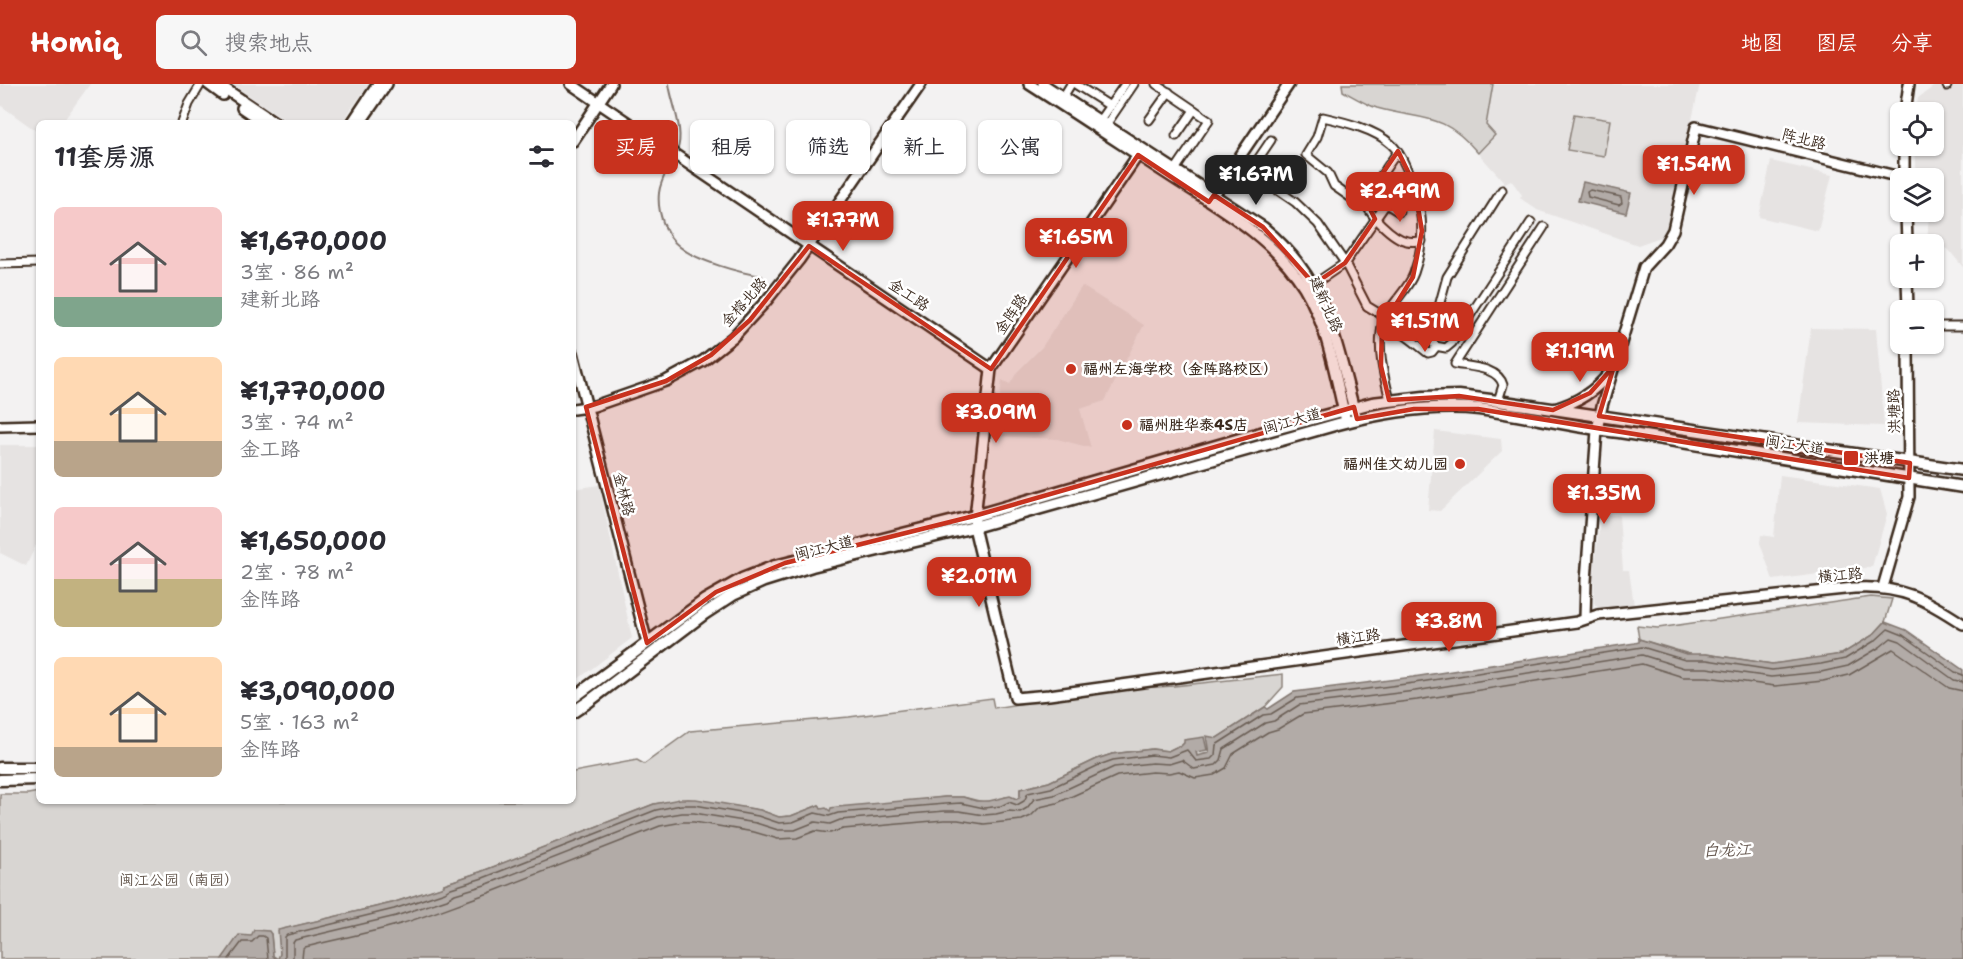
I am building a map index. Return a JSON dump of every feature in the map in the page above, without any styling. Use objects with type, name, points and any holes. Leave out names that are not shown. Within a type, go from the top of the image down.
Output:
[{"type":"main road","name":"闽江大道","points":[[576,710],[704,614],[748,587],[780,575],[1350,414],[1389,400],[1459,396],[1498,401],[1943,467],[1962,480]]},
{"type":"main road","name":"闽江大道","points":[[1350,414],[1454,408],[1491,411],[1597,430],[1910,478],[1962,480]]},
{"type":"main road","name":"闽江大道","points":[[576,696],[716,592],[755,573],[812,555],[974,521]]},
{"type":"main road","points":[[0,768],[36,768]]},
{"type":"main road","points":[[0,780],[36,779]]},
{"type":"street","points":[[183,120],[189,104],[201,84]]},
{"type":"street","points":[[208,84],[260,120]]},
{"type":"street","points":[[218,84],[272,120]]},
{"type":"street","points":[[354,120],[378,84]]},
{"type":"street","points":[[362,120],[387,84]]},
{"type":"street","name":"金工路","points":[[571,84],[991,369]]},
{"type":"street","points":[[576,137],[611,84]]},
{"type":"street","name":"金榕北路","points":[[576,409],[666,381],[711,355],[734,337],[786,277],[809,246],[921,84]]},
{"type":"street","name":"建新北路","points":[[1029,84],[1138,155],[1272,235],[1295,259],[1314,284],[1332,329],[1350,414]]},
{"type":"street","name":"建新北路","points":[[1043,84],[1175,170],[1268,243],[1287,263],[1311,299],[1350,414]]},
{"type":"street","points":[[1063,97],[1073,84],[1110,106]]},
{"type":"street","points":[[1103,123],[1110,106],[1125,84]]},
{"type":"street","points":[[1103,123],[1134,84]]},
{"type":"street","points":[[1156,84],[1209,120],[1175,170]]},
{"type":"street","points":[[1212,198],[1289,84]]},
{"type":"street","points":[[1906,102],[1909,84]]},
{"type":"street","points":[[1149,120],[1169,93]]},
{"type":"street","points":[[1176,136],[1194,110]]},
{"type":"street","points":[[1389,400],[1381,366],[1382,327],[1385,317],[1413,277],[1422,241],[1422,219],[1410,174],[1398,152],[1388,141],[1347,122],[1323,117],[1317,137],[1306,155],[1328,173],[1334,186],[1361,205],[1398,152]]},
{"type":"street","name":"阵北路","points":[[1585,618],[1599,416],[1644,267],[1647,261],[1665,244],[1673,230],[1696,127],[1890,175]]},
{"type":"street","points":[[1272,140],[1250,171],[1302,208],[1330,239],[1367,306],[1385,317]]},
{"type":"street","name":"金阵路","points":[[974,521],[991,369],[1138,155]]},
{"type":"street","points":[[1502,190],[1445,281],[1432,332],[1432,340],[1437,347],[1446,348],[1452,343],[1531,222]]},
{"type":"street","points":[[1365,199],[1366,208],[1375,219],[1403,240],[1422,241]]},
{"type":"street","points":[[1314,284],[1345,263],[1386,204],[1399,212]]},
{"type":"street","points":[[1498,401],[1503,386],[1497,376],[1489,371],[1455,364],[1544,227]]},
{"type":"street","points":[[0,264],[36,263]]},
{"type":"street","points":[[1944,326],[1963,326]]},
{"type":"street","points":[[1382,327],[1406,335],[1428,353],[1437,347]]},
{"type":"street","name":"洪塘路","points":[[1883,587],[1909,497],[1908,354]]},
{"type":"street","name":"金林路","points":[[576,365],[647,643]]},
{"type":"street","points":[[1553,410],[1575,402],[1590,393],[1605,380],[1614,366]]},
{"type":"street","points":[[0,426],[36,425]]},
{"type":"street","name":"横江路","points":[[974,521],[1015,698],[1577,622],[1598,615],[1854,588],[1883,587],[1903,591],[1918,597],[1963,624]]},
{"type":"highlighted area","points":[[1398,151],[1414,184],[1422,231],[1413,277],[1382,327],[1381,366],[1389,400],[1459,396],[1553,410],[1590,393],[1614,366],[1599,416],[1910,463],[1909,478],[1478,409],[1414,409],[1357,419],[1354,407],[974,516],[785,563],[716,592],[647,643],[586,407],[666,381],[711,355],[750,320],[809,246],[991,369],[1138,155],[1209,202],[1214,195],[1263,227],[1314,284],[1345,263],[1375,219],[1365,199]]},
{"type":"shaded area","points":[[0,84],[90,84],[64,120],[36,120],[36,131],[0,105]]},
{"type":"shaded area","points":[[232,84],[369,84],[343,120],[286,120]]},
{"type":"shaded area","points":[[1493,84],[1700,84],[1666,235],[1638,245],[1537,210],[1520,198],[1522,195],[1511,180],[1505,183],[1478,153],[1495,135],[1486,126]]},
{"type":"shaded area","points":[[1937,84],[1963,84],[1963,267],[1948,249],[1944,248],[1944,234],[1928,234],[1928,222],[1944,222],[1944,168],[1915,168],[1915,156],[1944,156],[1944,102],[1917,102],[1918,98]]},
{"type":"shaded area","points":[[1771,161],[1832,175],[1818,231],[1759,217]]},
{"type":"shaded area","name":"福州左海学校（金阵路校区）","points":[[1082,286],[1144,325],[1105,401],[1080,409],[1091,448],[1057,439],[995,436],[1002,380],[1010,384],[1017,372],[1042,347]]},
{"type":"shaded area","points":[[1811,328],[1876,329],[1884,426],[1798,423]]},
{"type":"shaded area","name":"福州佳文幼儿园","points":[[1435,431],[1501,439],[1502,451],[1440,511],[1428,510]]},
{"type":"shaded area","points":[[0,445],[36,445],[36,545],[26,566],[0,553]]},
{"type":"shaded area","points":[[1780,475],[1880,489],[1887,514],[1872,567],[1773,580],[1760,543],[1761,535],[1774,537]]},
{"type":"shaded area","points":[[599,485],[632,638],[576,681],[576,489]]},
{"type":"shaded area","points":[[1602,515],[1619,516],[1623,570],[1629,570],[1634,605],[1600,611],[1594,603],[1594,573]]},
{"type":"green space","points":[[1342,84],[1493,84],[1486,125],[1495,135],[1478,153],[1454,130],[1443,124],[1373,106],[1343,91]]},
{"type":"green space","points":[[1574,114],[1610,120],[1604,156],[1567,150]]},
{"type":"green space","points":[[1871,597],[1892,599],[1885,622],[1873,635],[1842,654],[1772,664],[1706,654],[1693,655],[1639,639],[1637,626],[1658,628]]},
{"type":"green space","name":"闽江公园（南园）","points":[[1283,674],[1283,687],[1265,707],[1217,738],[1210,753],[1197,756],[1196,752],[1184,743],[1168,751],[1152,749],[1112,754],[1049,782],[1020,789],[1020,796],[1017,799],[1005,797],[1000,800],[983,802],[963,797],[945,797],[830,811],[821,810],[819,805],[791,816],[778,817],[760,810],[688,799],[654,804],[444,884],[445,886],[392,903],[279,930],[280,954],[278,959],[273,956],[271,934],[243,940],[222,959],[0,959],[0,794],[36,793],[36,804],[576,804],[576,771],[637,760],[644,764],[690,731],[849,717],[992,698],[994,708],[1104,690],[1174,686]]},
{"type":"water","points":[[1583,182],[1631,193],[1626,213],[1578,201]]},
{"type":"water","name":"白龙江","points":[[1885,622],[1906,630],[1963,670],[1963,959],[278,959],[280,954],[278,930],[392,903],[444,886],[444,884],[654,804],[680,799],[696,799],[760,810],[779,817],[791,816],[819,805],[821,809],[826,808],[830,811],[831,808],[837,807],[945,797],[963,797],[976,801],[989,801],[1010,796],[1017,799],[1020,796],[1020,789],[1049,782],[1112,754],[1152,749],[1168,751],[1180,747],[1184,740],[1204,737],[1207,750],[1196,752],[1197,756],[1209,753],[1206,736],[1217,738],[1265,707],[1268,709],[1294,692],[1413,677],[1635,643],[1639,642],[1639,639],[1686,654],[1706,654],[1772,664],[1842,654],[1873,635]]},
{"type":"water","points":[[254,930],[269,931],[273,956],[276,959],[222,959],[239,935],[251,936]]},
{"type":"waterway","points":[[669,84],[677,120]]},
{"type":"waterway","points":[[678,123],[680,135],[678,147]]},
{"type":"waterway","points":[[665,174],[659,193],[661,215],[666,230],[675,242],[688,252],[708,262],[762,276]]},
{"type":"place","name":"福州左海学校（金阵路校区）","points":[[1071,369]]},
{"type":"place","name":"福州胜华泰4S店","points":[[1127,425]]},
{"type":"place","name":"洪塘","points":[[1851,458]]},
{"type":"place","name":"福州佳文幼儿园","points":[[1460,464]]}]
